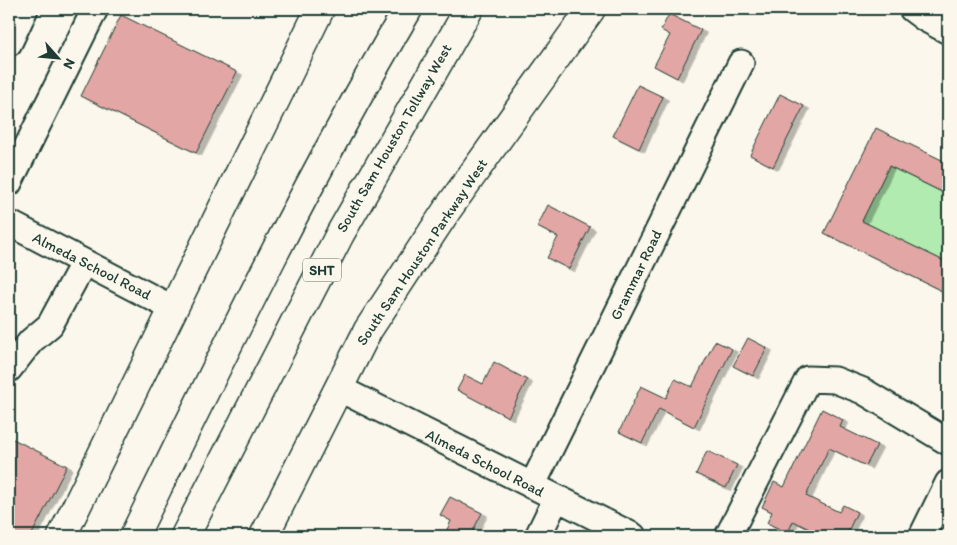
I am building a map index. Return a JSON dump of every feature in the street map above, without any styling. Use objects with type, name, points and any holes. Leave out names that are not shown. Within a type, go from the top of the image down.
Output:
[{"type":"main road","points":[[62,536],[320,9]]},
{"type":"main road","points":[[134,536],[246,304],[302,196],[361,87],[408,9]]},
{"type":"main road","name":"South Sam Houston Tollway West","points":[[185,536],[340,234],[469,9]]},
{"type":"main road","name":"South Sam Houston Parkway West","points":[[264,536],[368,330],[442,218],[591,9]]},
{"type":"main road","points":[[196,536],[293,326]]},
{"type":"street","points":[[9,43],[25,9]]},
{"type":"street","points":[[9,183],[95,9]]},
{"type":"street","points":[[912,9],[948,31]]},
{"type":"street","name":"Grammar Road","points":[[532,486],[740,63]]},
{"type":"street","name":"Almeda School Road","points":[[9,223],[174,309]]},
{"type":"street","points":[[9,369],[31,341],[50,325],[84,262]]},
{"type":"street","points":[[728,536],[808,380],[835,380],[863,391],[948,442]]},
{"type":"street","name":"Almeda School Road","points":[[338,388],[633,536]]},
{"type":"street","points":[[922,536],[948,484]]},
{"type":"street","points":[[538,536],[556,499]]},
{"type":"green space","points":[[889,166],[948,195],[948,263],[862,221]]},
{"type":"building","points":[[669,14],[701,30],[677,78],[654,66],[670,35],[661,30]]},
{"type":"building","points":[[121,15],[237,72],[196,153],[81,96]]},
{"type":"building","points":[[638,85],[663,97],[639,149],[613,136]]},
{"type":"building","points":[[780,94],[804,106],[773,167],[750,155]]},
{"type":"building","points":[[876,128],[948,163],[948,195],[889,166],[862,221],[948,263],[948,294],[824,233]]},
{"type":"building","points":[[548,205],[590,227],[569,269],[547,258],[558,237],[537,227]]},
{"type":"building","points":[[748,338],[767,348],[753,376],[733,366]]},
{"type":"building","points":[[715,341],[732,349],[694,427],[659,409],[642,443],[619,432],[641,386],[666,398],[675,379],[692,387]]},
{"type":"building","points":[[494,362],[527,380],[508,417],[457,390],[465,375],[483,384]]},
{"type":"building","points":[[822,409],[843,420],[840,427],[877,445],[866,466],[829,448],[806,496],[839,512],[843,505],[857,512],[846,536],[823,536],[793,521],[788,533],[767,523],[772,512],[762,507],[774,482],[784,487]]},
{"type":"building","points":[[9,437],[67,466],[31,536],[9,536],[9,497],[14,486],[9,484]]},
{"type":"building","points":[[707,451],[737,465],[726,488],[696,474]]},
{"type":"building","points":[[450,497],[482,513],[470,536],[444,536],[451,521],[440,515]]}]
